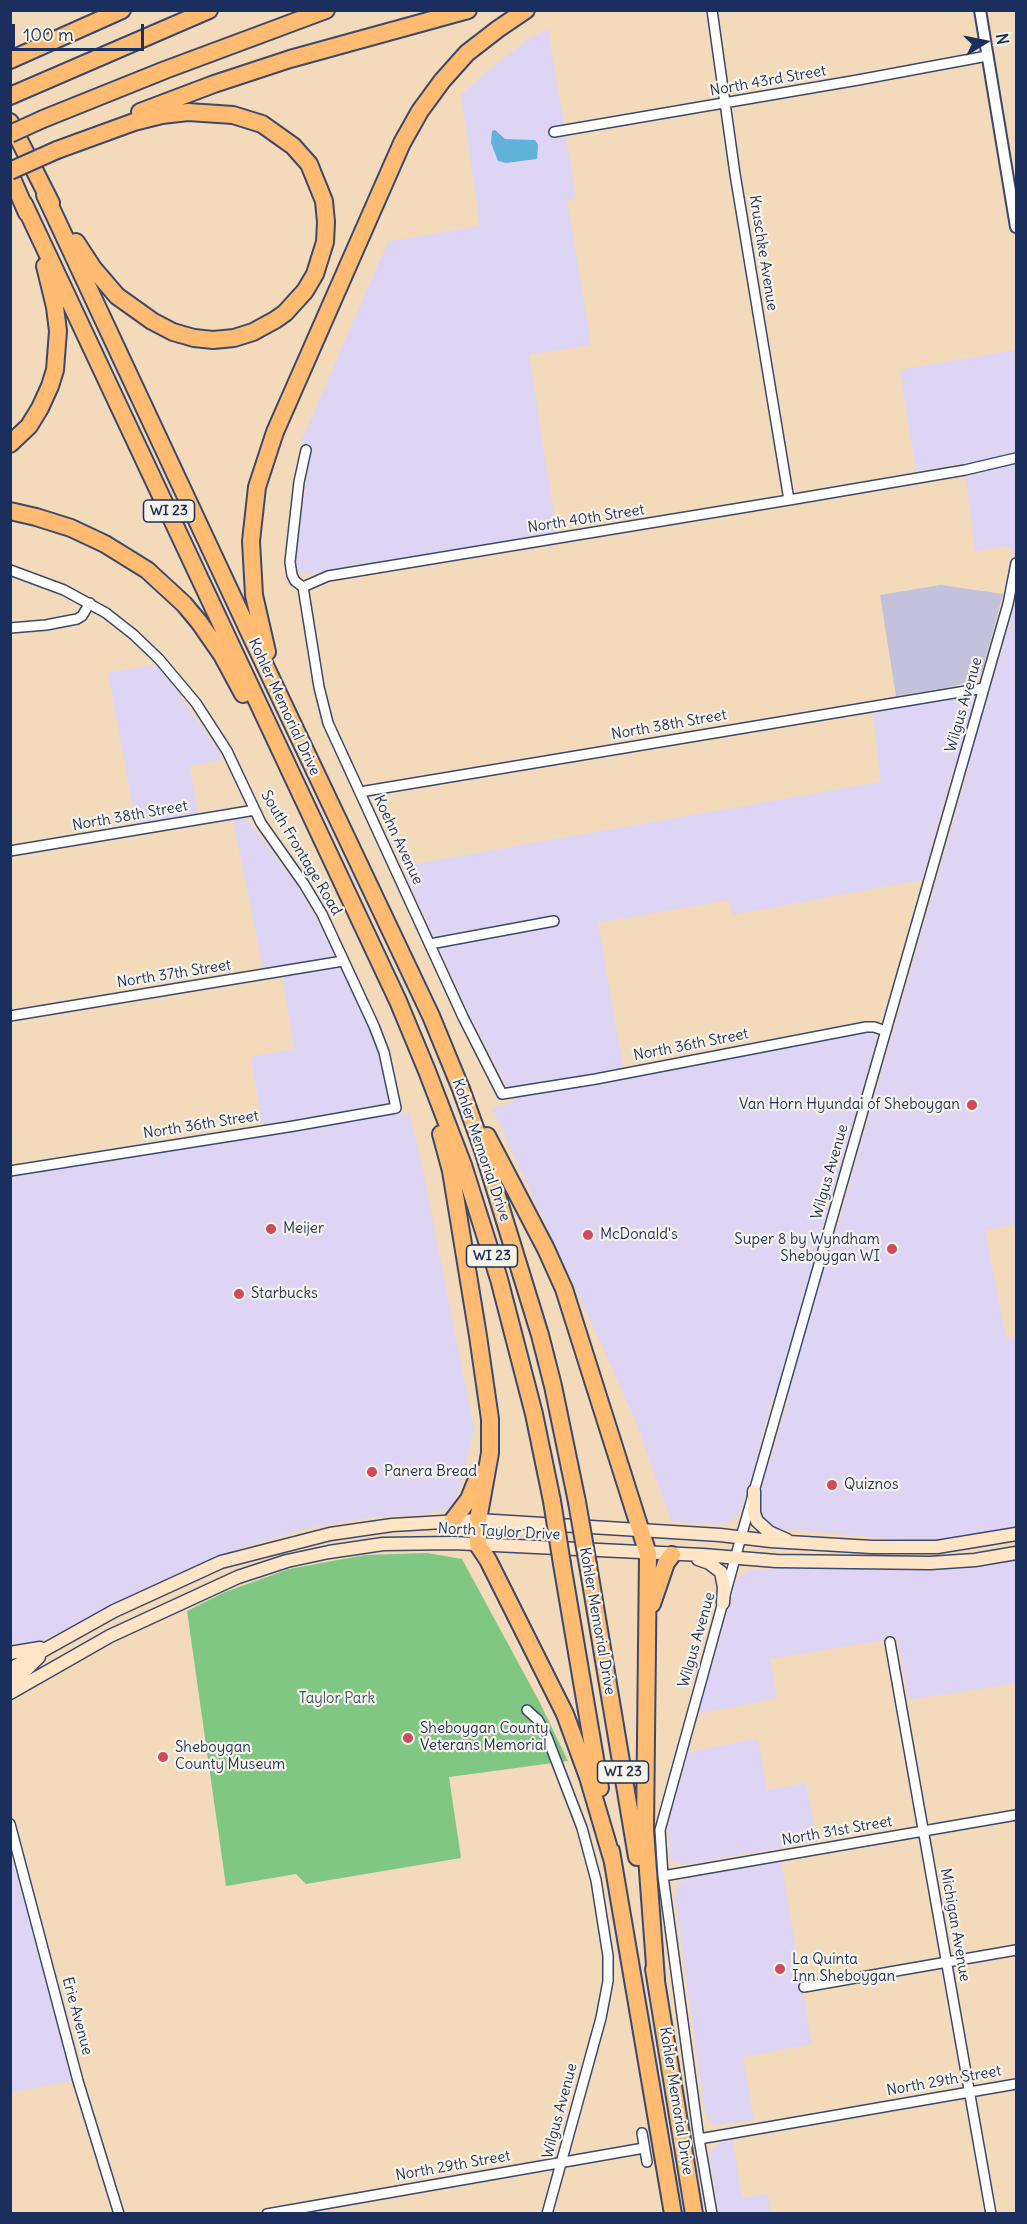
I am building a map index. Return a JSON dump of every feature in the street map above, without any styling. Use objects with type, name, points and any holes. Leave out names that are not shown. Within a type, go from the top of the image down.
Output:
[{"type":"highway","points":[[51,43],[102,10]]},
{"type":"highway","points":[[13,59],[122,10]]},
{"type":"highway","points":[[10,96],[209,10]]},
{"type":"highway","points":[[10,134],[165,70],[326,10]]},
{"type":"highway","points":[[10,173],[169,100],[243,74],[468,10]]},
{"type":"highway","points":[[313,768],[269,657],[254,595],[251,532],[262,470],[275,432],[346,268],[402,143],[420,111],[442,81],[468,53],[498,28],[526,10]]},
{"type":"highway","points":[[45,195],[93,268],[117,296],[152,321],[173,332],[194,338],[213,340],[234,338],[275,321],[285,314],[305,291],[322,255],[327,222],[318,182],[309,164],[293,146],[261,124],[221,113],[175,113],[134,122],[57,150]]},
{"type":"highway","name":"WI 23","points":[[10,122],[45,195]]},
{"type":"highway","name":"WI 23","points":[[10,173],[24,204]]},
{"type":"highway","name":"Kohler Memorial Drive","points":[[45,195],[431,1016],[483,1150],[540,1335],[577,1502],[694,2214]]},
{"type":"highway","points":[[10,444],[29,426],[40,408],[50,387],[57,351],[58,331],[51,285],[24,204]]},
{"type":"highway","name":"Kohler Memorial Drive","points":[[24,204],[406,1019],[463,1165],[500,1279],[534,1414],[552,1501],[673,2214]]},
{"type":"highway","points":[[10,511],[55,522],[105,544],[147,570],[184,604],[222,655],[266,740],[312,818]]},
{"type":"highway","points":[[406,1019],[451,1170],[489,1410],[491,1441],[488,1471],[478,1520],[478,1545],[488,1560],[564,1714],[588,1777],[613,1863]]},
{"type":"highway","points":[[461,1089],[546,1249],[564,1289],[648,1554],[645,1830],[656,1979]]},
{"type":"highway","points":[[453,1520],[473,1491],[482,1455],[478,1336]]},
{"type":"highway","points":[[647,1616],[666,1563],[679,1555]]},
{"type":"main road","points":[[754,1491],[754,1513],[758,1522],[774,1534],[800,1543]]},
{"type":"main road","name":"North Taylor Drive","points":[[10,1668],[120,1608],[231,1558],[330,1534],[392,1525],[478,1520],[872,1547],[937,1546],[1017,1534]]},
{"type":"main road","name":"North Taylor Drive","points":[[10,1693],[110,1636],[238,1577],[287,1561],[383,1544],[453,1543],[776,1561],[930,1563],[975,1560],[1017,1552]]},
{"type":"main road","points":[[679,1555],[710,1563],[721,1572],[724,1587],[723,1603]]},
{"type":"main road","points":[[10,1653],[47,1647]]},
{"type":"main road","points":[[10,1680],[32,1665],[47,1647]]},
{"type":"street","name":"Kruschke Avenue","points":[[712,10],[789,500]]},
{"type":"street","points":[[980,10],[1014,192],[1017,227]]},
{"type":"street","name":"North 43rd Street","points":[[554,132],[987,56]]},
{"type":"street","points":[[303,586],[292,575],[290,562],[299,482],[306,450]]},
{"type":"street","name":"North 40th Street","points":[[303,586],[328,576],[965,470],[1017,458]]},
{"type":"street","name":"Wilgus Avenue","points":[[712,2214],[699,2139],[663,1876],[660,1830],[754,1491],[1015,579],[1017,563]]},
{"type":"street","name":"South Frontage Road","points":[[10,570],[64,590],[106,613],[142,643],[172,673],[196,703],[227,751],[261,823],[312,896],[370,1016],[384,1052],[396,1108]]},
{"type":"street","name":"Koehn Avenue","points":[[303,586],[327,723],[467,1025],[502,1094]]},
{"type":"street","points":[[10,628],[46,625],[77,619],[82,616],[90,603]]},
{"type":"street","name":"North 38th Street","points":[[360,792],[984,688]]},
{"type":"street","name":"North 38th Street","points":[[10,851],[255,810]]},
{"type":"street","points":[[430,944],[554,921]]},
{"type":"street","name":"North 37th Street","points":[[10,1017],[344,961]]},
{"type":"street","name":"North 36th Street","points":[[502,1094],[596,1079],[869,1027],[886,1031]]},
{"type":"street","name":"North 36th Street","points":[[10,1171],[396,1108]]},
{"type":"street","name":"Michigan Avenue","points":[[890,1642],[991,2214]]},
{"type":"street","name":"Wilgus Avenue","points":[[527,1710],[538,1720],[547,1737],[579,1818],[596,1880],[608,1956],[608,1981],[601,2018],[547,2214]]},
{"type":"street","name":"North 31st Street","points":[[663,1876],[1017,1815]]},
{"type":"street","name":"Erie Avenue","points":[[10,1824],[13,1846],[78,2081],[119,2214]]},
{"type":"street","points":[[804,1987],[1017,1950]]},
{"type":"street","name":"North 29th Street","points":[[699,2139],[1017,2084]]},
{"type":"street","points":[[642,2133],[647,2162]]},
{"type":"street","name":"North 29th Street","points":[[267,2214],[644,2148]]},
{"type":"shaded area","points":[[548,29],[576,198],[567,201],[591,345],[529,355],[557,533],[312,574],[300,573],[295,565],[311,451],[300,444],[388,242],[480,226],[461,95],[528,39]]},
{"type":"shaded area","points":[[1016,350],[1016,557],[1008,546],[975,551],[964,463],[916,471],[900,370]]},
{"type":"shaded area","points":[[941,585],[1003,594],[982,672],[976,679],[951,687],[896,696],[880,595]]},
{"type":"shaded area","points":[[1016,600],[1016,1224],[985,1230],[1006,1338],[1016,1336],[1016,1530],[960,1539],[916,1541],[774,1528],[761,1520],[757,1505],[763,1485],[750,1480],[742,1509],[732,1521],[715,1525],[671,1521],[636,1422],[492,1108],[513,1103],[504,1081],[468,1012],[402,866],[881,782],[872,710],[989,694]],"holes":[[[969,767],[833,1242],[818,1244],[876,1042],[875,1036],[869,1033],[860,1034],[625,1077],[598,923],[729,900],[732,915],[922,880],[953,770]],[[789,1396],[770,1462],[755,1465],[772,1399]]]},
{"type":"shaded area","points":[[158,664],[224,759],[190,766],[198,813],[136,824],[108,673]]},
{"type":"shaded area","points":[[232,816],[243,818],[250,823],[300,889],[362,1009],[379,1056],[392,1115],[409,1113],[422,1165],[474,1429],[460,1488],[451,1509],[424,1514],[375,1517],[309,1528],[243,1547],[187,1570],[38,1643],[11,1649],[11,1175],[264,1135],[251,1057],[294,1049],[281,966],[263,969]]},
{"type":"shaded area","points":[[1016,1558],[1016,1683],[909,1700],[897,1638],[770,1659],[777,1698],[698,1714],[735,1585],[738,1578],[748,1570],[823,1565],[929,1569],[974,1566]]},
{"type":"shaded area","points":[[758,1739],[767,1790],[806,1783],[817,1841],[689,1864],[675,1863],[670,1857],[668,1824],[688,1752]]},
{"type":"shaded area","points":[[11,1861],[13,1861],[22,1893],[72,2081],[11,2092]]},
{"type":"shaded area","points":[[781,1862],[812,2044],[743,2057],[754,2120],[716,2125],[708,2120],[704,2107],[675,1899],[676,1888],[679,1883],[689,1878]]},
{"type":"shaded area","points":[[733,2141],[742,2198],[768,2194],[771,2213],[719,2213],[709,2154],[719,2143]]},
{"type":"green space","name":"Taylor Park","points":[[427,1553],[462,1559],[539,1701],[568,1761],[449,1777],[461,1858],[306,1884],[296,1874],[226,1886],[187,1611],[225,1592],[289,1569],[365,1555]]},
{"type":"water","points":[[495,130],[505,139],[535,140],[538,145],[537,159],[506,163],[498,161],[491,143],[492,131]]},
{"type":"place","name":"Van Horn Hyundai of Sheboygan","points":[[972,1105]]},
{"type":"place","name":"Meijer","points":[[271,1229]]},
{"type":"place","name":"McDonald's","points":[[588,1235]]},
{"type":"place","name":"Super 8 by Wyndham Sheboygan WI","points":[[892,1249]]},
{"type":"place","name":"Starbucks","points":[[239,1294]]},
{"type":"place","name":"Panera Bread","points":[[372,1472]]},
{"type":"place","name":"Quiznos","points":[[832,1485]]},
{"type":"place","name":"Sheboygan County Veterans Memorial","points":[[408,1738]]},
{"type":"place","name":"Sheboygan County Museum","points":[[163,1757]]},
{"type":"place","name":"La Quinta Inn Sheboygan","points":[[780,1969]]}]
